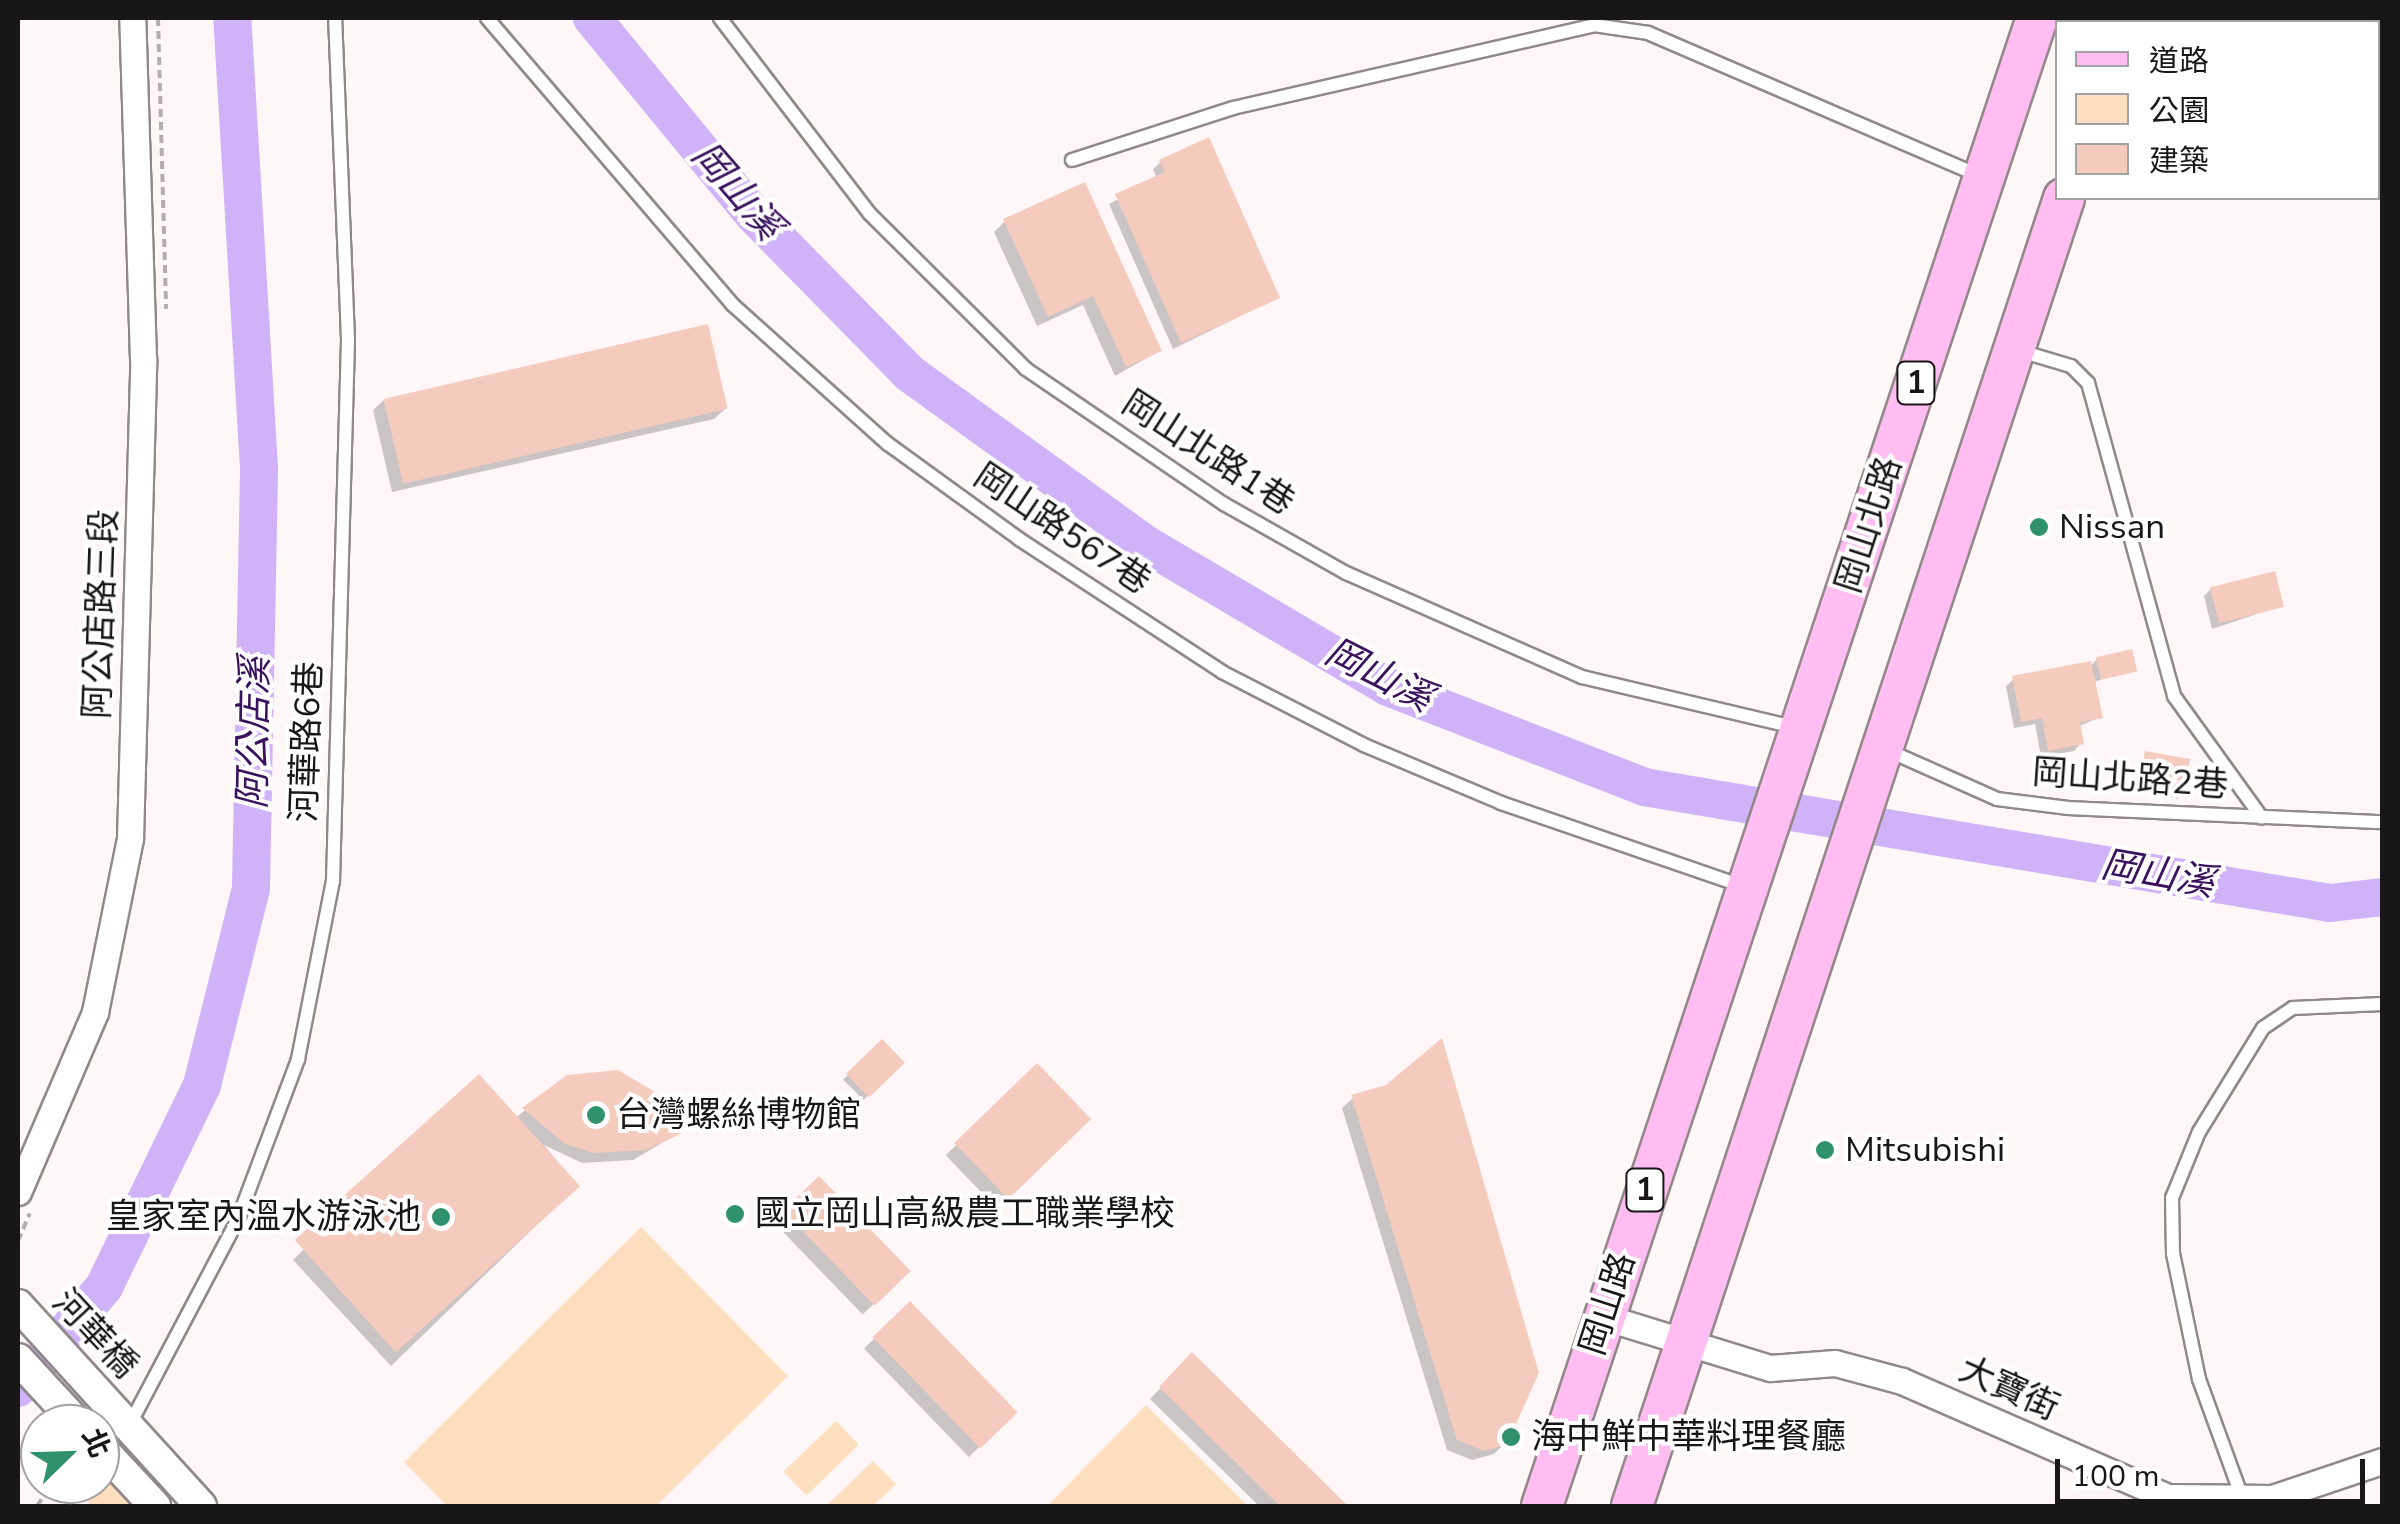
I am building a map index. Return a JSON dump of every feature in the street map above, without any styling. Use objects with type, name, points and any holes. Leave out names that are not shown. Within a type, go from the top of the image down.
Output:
[{"type":"main road","name":"岡山北路","points":[[1798,738],[2038,18]]},
{"type":"main road","points":[[1632,1506],[2063,200]]},
{"type":"main road","name":"1","points":[[1747,880],[1798,738]]},
{"type":"main road","name":"岡山路","points":[[1542,1506],[1747,880]]},
{"type":"street","name":"阿公店路三段","points":[[18,1192],[96,1012],[130,839],[143,360],[132,18]]},
{"type":"street","name":"河華橋","points":[[18,1305],[201,1506]]},
{"type":"street","name":"大寶街","points":[[1604,1316],[1770,1368],[1835,1363],[1902,1381],[2167,1496],[2245,1503],[2289,1494],[2382,1461]]},
{"type":"street","name":"河華橋","points":[[18,1359],[60,1404]]},
{"type":"street","points":[[120,1469],[155,1506]]},
{"type":"lane","name":"河華路6巷","points":[[123,1420],[238,1218],[298,1059],[320,972],[333,881],[348,339],[336,18]]},
{"type":"lane","name":"岡山路567巷","points":[[487,18],[733,305],[888,444],[1018,539],[1222,672],[1364,745],[1501,802],[1747,880]]},
{"type":"lane","name":"岡山北路1巷","points":[[720,18],[870,214],[1026,369],[1224,504],[1346,573],[1582,677],[1798,738]]},
{"type":"lane","points":[[1072,160],[1233,108],[1594,25],[1648,34],[1984,178]]},
{"type":"lane","points":[[2015,350],[2071,366],[2088,383],[2174,696],[2262,818]]},
{"type":"lane","name":"岡山北路2巷","points":[[1884,749],[1997,799],[2262,818],[2382,822]]},
{"type":"lane","points":[[2245,1503],[2199,1380],[2173,1254],[2172,1198],[2199,1132],[2263,1028],[2293,1008],[2382,1004]]},
{"type":"green space","points":[[641,1227],[788,1376],[656,1506],[447,1506],[404,1462]]},
{"type":"green space","points":[[1146,1405],[1248,1506],[1047,1506]]},
{"type":"green space","points":[[836,1421],[859,1445],[806,1495],[783,1472]]},
{"type":"green space","points":[[873,1461],[896,1484],[873,1506],[826,1506]]},
{"type":"green space","points":[[120,1491],[134,1506],[92,1506],[120,1504]]},
{"type":"building","points":[[1209,137],[1280,298],[1181,343],[1115,194],[1165,172],[1159,160]]},
{"type":"building","points":[[1085,182],[1162,351],[1126,367],[1093,296],[1048,317],[1003,219]]},
{"type":"building","points":[[708,324],[728,409],[403,484],[384,399]]},
{"type":"building","points":[[2275,571],[2284,607],[2219,623],[2210,587]]},
{"type":"building","points":[[2132,649],[2137,671],[2101,680],[2096,657]]},
{"type":"building","points":[[2091,661],[2103,718],[2080,722],[2084,744],[2048,751],[2042,718],[2021,722],[2012,676]]},
{"type":"building","points":[[2145,751],[2190,759],[2184,794],[2139,786]]},
{"type":"building","points":[[1442,1038],[1539,1373],[1507,1444],[1484,1451],[1457,1440],[1351,1095],[1386,1085]]},
{"type":"building","points":[[882,1039],[905,1063],[869,1097],[846,1074]]},
{"type":"building","points":[[1037,1063],[1091,1119],[1008,1199],[954,1143]]},
{"type":"building","name":"台灣螺絲博物館","points":[[618,1070],[665,1098],[657,1105],[669,1122],[685,1127],[680,1134],[646,1150],[594,1153],[565,1144],[522,1108],[567,1075]]},
{"type":"building","name":"皇家室內溫水游泳池","points":[[479,1074],[580,1186],[396,1352],[295,1240]]},
{"type":"building","points":[[819,1176],[911,1271],[875,1306],[783,1211]]},
{"type":"building","points":[[910,1301],[1018,1412],[980,1449],[873,1337]]},
{"type":"building","points":[[1192,1352],[1348,1506],[1280,1506],[1159,1387]]},
{"type":"waterway","name":"阿公店溪","points":[[18,1388],[104,1287],[202,1085],[251,888],[259,468],[232,18]]},
{"type":"waterway","name":"岡山溪","points":[[592,18],[754,215],[909,373],[1147,545],[1388,687],[1644,787],[2330,903],[2382,897]]},
{"type":"place","name":"Nissan","points":[[2039,527]]},
{"type":"place","name":"台灣螺絲博物館","points":[[596,1115]]},
{"type":"place","name":"Mitsubishi","points":[[1825,1150]]},
{"type":"place","name":"國立岡山高級農工職業學校","points":[[735,1214]]},
{"type":"place","name":"皇家室內溫水游泳池","points":[[441,1217]]},
{"type":"place","name":"海中鮮中華料理餐廳","points":[[1511,1437]]}]
